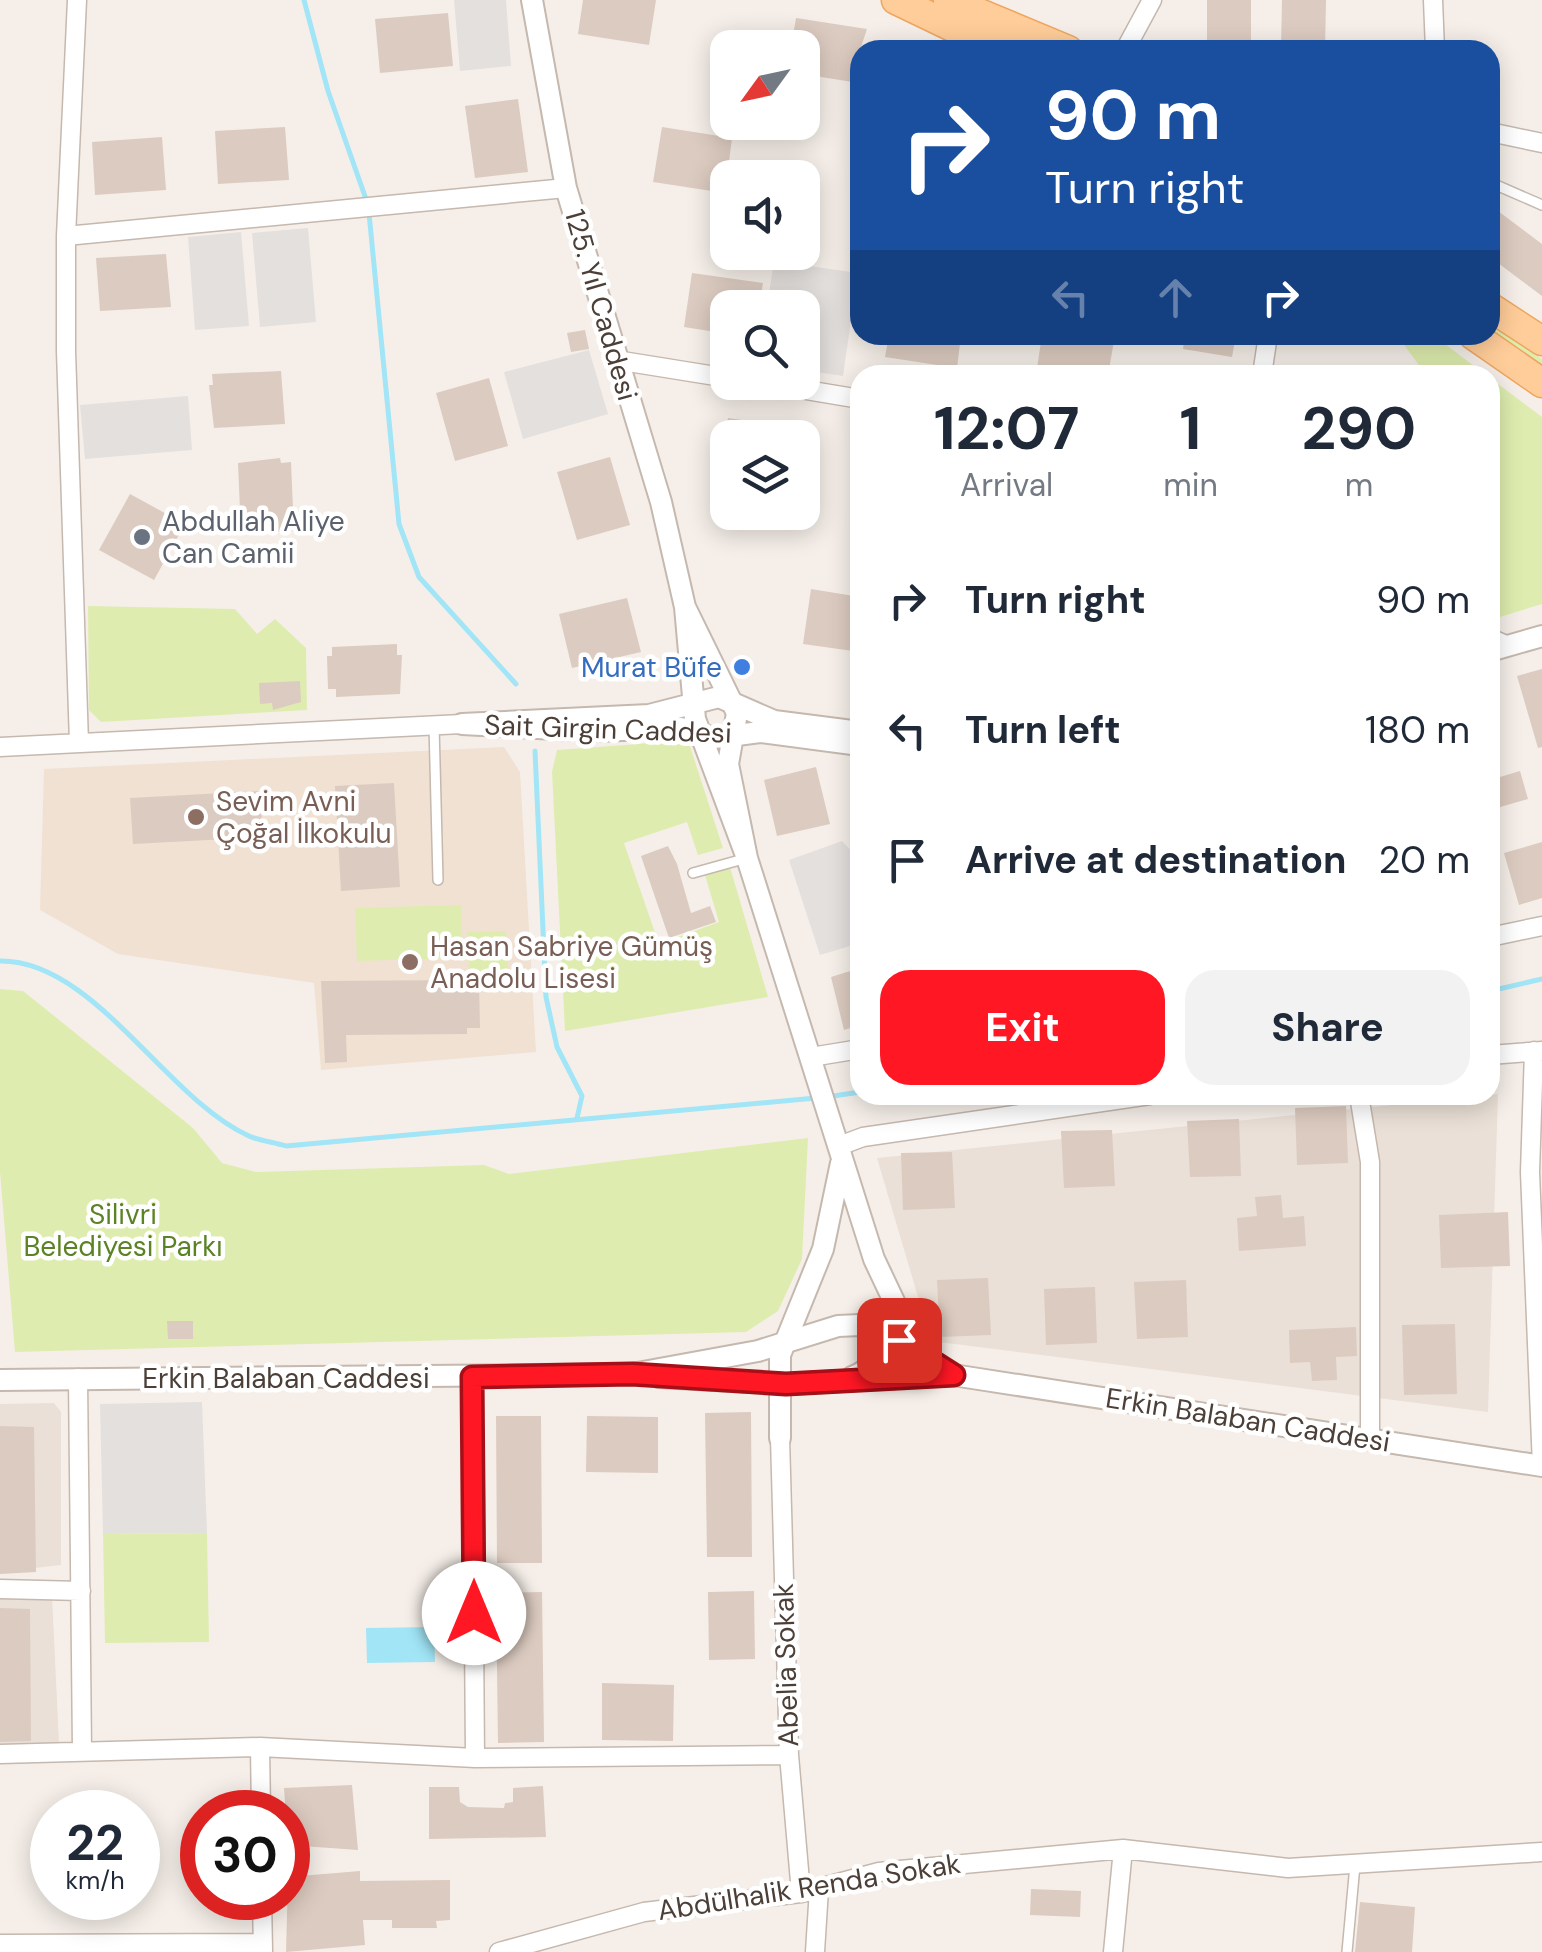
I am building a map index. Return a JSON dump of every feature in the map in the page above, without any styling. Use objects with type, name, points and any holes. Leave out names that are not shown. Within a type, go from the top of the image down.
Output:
[{"type":"main road","points":[[896,0],[979,40]]},
{"type":"main road","points":[[954,1],[1045,40]]},
{"type":"main road","points":[[1500,314],[1542,342]]},
{"type":"main road","points":[[1487,345],[1542,383]]},
{"type":"street","points":[[78,0],[66,236],[78,743]]},
{"type":"street","name":"125. Yıl Caddesi","points":[[532,0],[566,188],[661,502],[685,607],[694,707],[701,736],[747,858],[874,1259]]},
{"type":"street","points":[[1130,40],[1152,0]]},
{"type":"street","points":[[1433,0],[1435,40]]},
{"type":"street","points":[[1500,134],[1542,143]]},
{"type":"street","points":[[66,236],[566,188]]},
{"type":"street","points":[[616,360],[710,375]]},
{"type":"street","points":[[820,392],[850,397]]},
{"type":"street","name":"125. Yıl Caddesi","points":[[685,607],[737,713],[728,764],[747,858]]},
{"type":"street","points":[[1500,648],[1542,636]]},
{"type":"street","name":"Sait Girgin Caddesi","points":[[462,724],[649,715],[694,707],[719,697],[774,721],[850,731]]},
{"type":"street","points":[[0,747],[462,724]]},
{"type":"street","name":"Sait Girgin Caddesi","points":[[462,724],[594,731],[682,728],[701,736],[760,732],[850,744]]},
{"type":"street","points":[[1500,936],[1542,926]]},
{"type":"street","points":[[811,1057],[850,1051]]},
{"type":"street","points":[[1500,1055],[1538,1051],[1530,1172],[1542,1466]]},
{"type":"street","points":[[780,1438],[777,1384],[787,1333],[824,1249],[842,1172],[839,1146],[863,1137],[1082,1105]]},
{"type":"street","points":[[1361,1105],[1370,1162],[1370,1441]]},
{"type":"street","points":[[850,1378],[873,1365],[886,1335],[874,1259]]},
{"type":"street","points":[[874,1259],[917,1350]]},
{"type":"street","name":"Erkin Balaban Caddesi","points":[[632,1374],[728,1357],[787,1333],[860,1325],[917,1350],[933,1366],[954,1375]]},
{"type":"street","name":"Erkin Balaban Caddesi","points":[[0,1380],[632,1374],[777,1384],[954,1375],[1542,1466]]},
{"type":"street","points":[[472,1377],[475,1758]]},
{"type":"street","points":[[78,1378],[82,1750]]},
{"type":"street","points":[[780,1438],[787,1398],[793,1388],[808,1382]]},
{"type":"street","name":"Abelia Sokak","points":[[780,1438],[789,1756],[815,1952]]},
{"type":"street","points":[[0,1590],[80,1591]]},
{"type":"street","points":[[260,1747],[261,1790]]},
{"type":"street","points":[[0,1754],[260,1747],[475,1758],[789,1756]]},
{"type":"street","points":[[1113,1952],[1122,1848]]},
{"type":"street","name":"Abdülhalik Renda Sokak","points":[[499,1952],[644,1912],[809,1890],[880,1872],[1122,1848],[1288,1868],[1542,1852]]},
{"type":"street","points":[[0,1944],[263,1948],[262,1920]]},
{"type":"lane","points":[[1500,187],[1542,204]]},
{"type":"lane","points":[[1500,637],[1515,644]]},
{"type":"lane","points":[[434,725],[438,880]]},
{"type":"lane","points":[[693,873],[747,858]]},
{"type":"lane","points":[[1347,1952],[1355,1864]]},
{"type":"shaded area","points":[[454,0],[506,0],[511,66],[460,71]]},
{"type":"shaded area","points":[[308,228],[316,322],[260,327],[252,233]]},
{"type":"shaded area","points":[[241,232],[249,326],[195,330],[188,237]]},
{"type":"shaded area","points":[[820,268],[850,272],[850,328],[843,376],[820,373],[820,290],[770,290],[773,270]]},
{"type":"shaded area","points":[[589,350],[608,414],[523,439],[504,372]]},
{"type":"shaded area","points":[[188,396],[192,450],[85,459],[80,405]]},
{"type":"shaded area","points":[[504,747],[520,772],[536,1052],[321,1070],[314,983],[118,954],[40,910],[44,769]]},
{"type":"shaded area","points":[[842,841],[850,849],[850,946],[820,955],[789,860]]},
{"type":"shaded area","points":[[1391,1105],[1498,1105],[1488,1412],[931,1341],[877,1158]]},
{"type":"shaded area","points":[[202,1402],[207,1533],[103,1534],[100,1404]]},
{"type":"shaded area","points":[[54,1403],[61,1412],[61,1565],[0,1572],[0,1404]]},
{"type":"shaded area","points":[[0,1595],[52,1596],[59,1743],[52,1748],[0,1750]]},
{"type":"green space","points":[[1500,330],[1542,359],[1542,369],[1500,338]]},
{"type":"green space","points":[[1404,345],[1446,345],[1473,365],[1419,365]]},
{"type":"green space","points":[[1500,386],[1542,417],[1542,604],[1500,617]]},
{"type":"green space","points":[[88,606],[235,609],[257,634],[275,619],[306,648],[307,710],[101,722],[89,710]]},
{"type":"green space","points":[[689,743],[723,848],[698,855],[687,822],[624,843],[659,944],[719,922],[705,875],[730,867],[768,997],[565,1031],[552,772],[557,750]]},
{"type":"green space","points":[[461,905],[462,958],[357,961],[355,908]]},
{"type":"green space","points":[[506,931],[508,972],[469,973],[467,932]]},
{"type":"green space","name":"Silivri Belediyesi Parkı","points":[[0,989],[23,991],[193,1128],[222,1163],[256,1172],[484,1165],[509,1174],[808,1138],[802,1259],[778,1311],[746,1332],[15,1352],[0,1172]]},
{"type":"green space","points":[[207,1533],[209,1642],[105,1643],[103,1534]]},
{"type":"water","points":[[434,1627],[435,1662],[367,1663],[366,1628]]},
{"type":"building","points":[[583,0],[656,0],[649,45],[578,34]]},
{"type":"building","points":[[1207,0],[1251,0],[1251,40],[1207,40]]},
{"type":"building","points":[[1282,0],[1326,0],[1325,40],[1281,40]]},
{"type":"building","points":[[448,13],[453,66],[380,73],[375,19]]},
{"type":"building","points":[[796,18],[867,29],[863,40],[850,40],[850,82],[820,77],[820,30],[794,30]]},
{"type":"building","points":[[518,99],[528,172],[475,178],[465,106]]},
{"type":"building","points":[[285,127],[289,180],[218,184],[215,131]]},
{"type":"building","points":[[662,127],[710,135],[710,140],[732,140],[729,160],[710,160],[710,191],[653,182]]},
{"type":"building","points":[[162,137],[166,190],[95,195],[92,142]]},
{"type":"building","points":[[1500,212],[1542,244],[1542,296],[1500,264]]},
{"type":"building","points":[[166,254],[171,307],[100,311],[96,258]]},
{"type":"building","points":[[692,273],[763,283],[762,290],[710,290],[710,331],[684,327]]},
{"type":"building","points":[[585,330],[589,349],[571,352],[567,333]]},
{"type":"building","points":[[887,345],[960,345],[957,365],[885,357]]},
{"type":"building","points":[[1040,345],[1113,345],[1110,365],[1038,365]]},
{"type":"building","points":[[1184,345],[1234,345],[1232,357],[1183,349]]},
{"type":"building","points":[[281,371],[285,424],[214,428],[209,385],[213,385],[212,374]]},
{"type":"building","points":[[489,378],[508,446],[455,461],[436,393]]},
{"type":"building","points":[[610,457],[630,525],[577,540],[557,472]]},
{"type":"building","points":[[280,458],[281,463],[291,462],[294,531],[241,534],[238,463]]},
{"type":"building","name":"Abdullah Aliye Can Camii","points":[[130,494],[185,524],[154,580],[99,550]]},
{"type":"building","points":[[811,589],[850,595],[850,651],[803,644]]},
{"type":"building","points":[[627,598],[641,652],[572,668],[559,614]]},
{"type":"building","points":[[397,644],[397,655],[402,655],[400,694],[336,697],[336,689],[328,689],[327,656],[332,656],[332,647]]},
{"type":"building","points":[[1542,669],[1542,747],[1538,748],[1517,676]]},
{"type":"building","points":[[300,681],[301,702],[273,710],[272,703],[260,704],[259,683]]},
{"type":"building","points":[[816,767],[830,824],[777,836],[764,780]]},
{"type":"building","points":[[1520,771],[1528,799],[1500,807],[1500,777]]},
{"type":"building","points":[[394,783],[400,887],[341,891],[335,786]]},
{"type":"building","name":"Sevim Avni Çoğal İlkokulu","points":[[260,791],[263,837],[133,844],[130,798]]},
{"type":"building","points":[[1542,842],[1542,898],[1519,905],[1504,853]]},
{"type":"building","points":[[668,846],[691,913],[710,906],[716,922],[669,938],[641,856]]},
{"type":"building","points":[[850,971],[850,1028],[844,1030],[831,977]]},
{"type":"building","points":[[466,980],[466,986],[479,985],[480,1028],[467,1028],[467,1034],[346,1035],[347,1062],[325,1063],[321,981]]},
{"type":"building","points":[[1346,1106],[1348,1163],[1297,1165],[1295,1108]]},
{"type":"building","points":[[1239,1119],[1241,1176],[1190,1177],[1187,1121]]},
{"type":"building","points":[[1112,1130],[1115,1186],[1064,1188],[1061,1131]]},
{"type":"building","points":[[952,1152],[955,1208],[903,1210],[901,1153]]},
{"type":"building","points":[[1281,1195],[1283,1218],[1304,1216],[1306,1246],[1239,1251],[1237,1218],[1257,1216],[1255,1197]]},
{"type":"building","points":[[1508,1212],[1510,1266],[1441,1268],[1439,1215]]},
{"type":"building","points":[[988,1278],[991,1335],[940,1337],[937,1280]]},
{"type":"building","points":[[1186,1280],[1188,1337],[1137,1339],[1134,1282]]},
{"type":"building","points":[[1095,1287],[1097,1343],[1046,1345],[1044,1289]]},
{"type":"building","points":[[167,1321],[193,1321],[193,1339],[168,1339]]},
{"type":"building","points":[[1455,1324],[1457,1394],[1404,1395],[1402,1325]]},
{"type":"building","points":[[1356,1327],[1357,1356],[1336,1357],[1337,1380],[1312,1381],[1310,1362],[1290,1363],[1289,1330]]},
{"type":"building","points":[[751,1412],[752,1557],[707,1557],[705,1413]]},
{"type":"building","points":[[496,1416],[541,1416],[542,1563],[497,1563]]},
{"type":"building","points":[[587,1416],[658,1417],[658,1473],[586,1472]]},
{"type":"building","points":[[0,1426],[34,1427],[36,1572],[0,1574]]},
{"type":"building","points":[[754,1591],[755,1659],[709,1660],[708,1592]]},
{"type":"building","points":[[542,1592],[544,1742],[498,1743],[496,1593]]},
{"type":"building","points":[[0,1608],[30,1609],[31,1741],[0,1742]]},
{"type":"building","points":[[602,1683],[674,1685],[673,1741],[602,1740]]},
{"type":"building","points":[[352,1785],[358,1850],[310,1847],[310,1790],[284,1788]]},
{"type":"building","points":[[543,1786],[546,1837],[429,1839],[429,1787],[459,1787],[460,1802],[468,1807],[504,1808],[505,1803],[513,1802],[513,1788]]},
{"type":"building","points":[[360,1871],[360,1881],[450,1880],[450,1920],[436,1921],[437,1928],[392,1928],[392,1920],[363,1920],[365,1945],[286,1952],[287,1920],[310,1920],[310,1875]]},
{"type":"building","points":[[1031,1889],[1081,1891],[1080,1917],[1030,1915]]},
{"type":"building","points":[[1360,1902],[1415,1907],[1412,1952],[1355,1952]]},
{"type":"waterway","points":[[304,0],[328,91],[367,202]]},
{"type":"waterway","points":[[369,213],[399,524],[419,577],[516,684]]},
{"type":"waterway","points":[[535,751],[546,997],[557,1047],[582,1096],[577,1118]]},
{"type":"waterway","points":[[0,961],[34,967],[67,983],[98,1006],[218,1118],[249,1136],[286,1146],[816,1098]]},
{"type":"waterway","points":[[1500,989],[1542,979]]},
{"type":"waterway","points":[[827,1097],[850,1094]]},
{"type":"place","name":"Abdullah Aliye Can Camii","points":[[142,537]]},
{"type":"place","name":"Murat Büfe","points":[[742,667]]},
{"type":"place","name":"Sevim Avni Çoğal İlkokulu","points":[[196,817]]},
{"type":"place","name":"Hasan Sabriye Gümüş Anadolu Lisesi","points":[[410,962]]},
{"type":"route","points":[[474,1613],[472,1377],[632,1374],[786,1384],[877,1376],[954,1375],[933,1366],[899,1340]]}]
